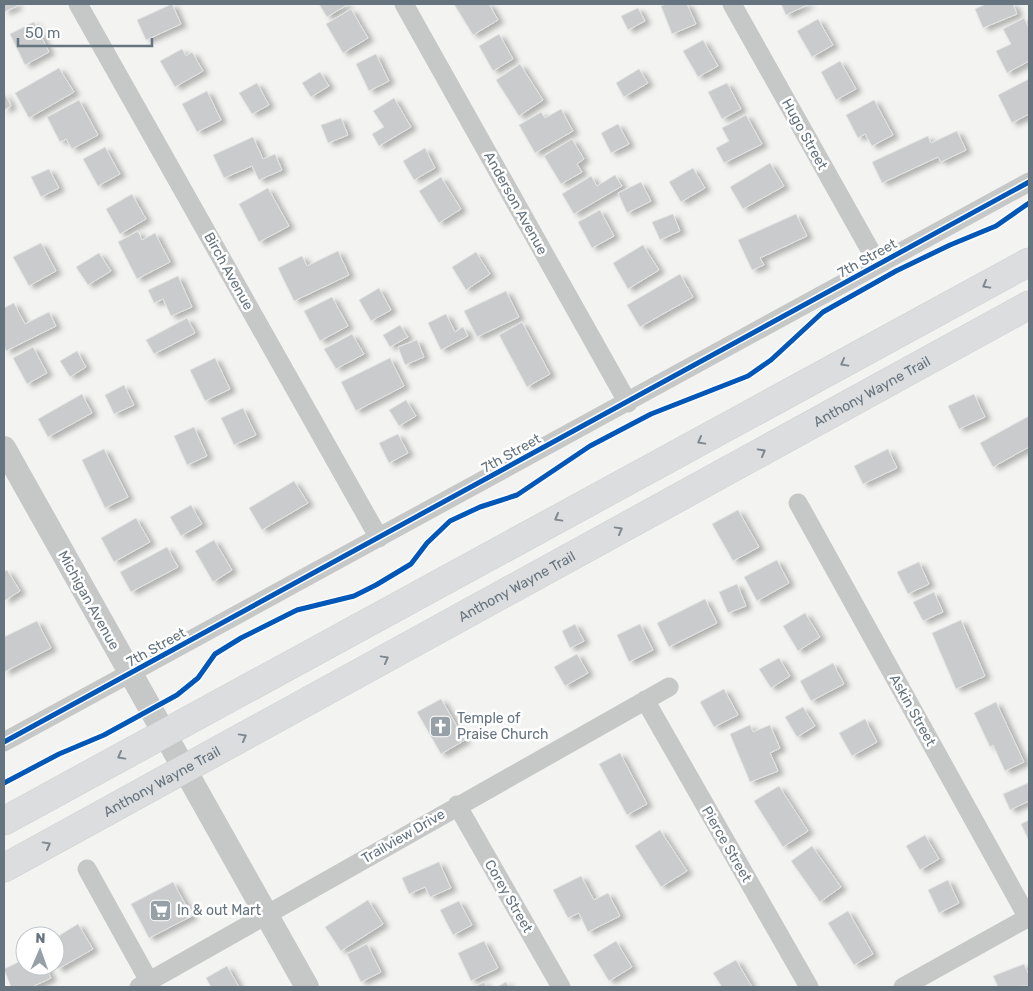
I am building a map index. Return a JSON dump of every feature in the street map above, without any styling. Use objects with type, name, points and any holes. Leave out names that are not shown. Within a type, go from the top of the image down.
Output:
[{"type":"highway","points":[[4,821],[1029,262]]},
{"type":"highway","name":"Anthony Wayne Trail","points":[[4,868],[1029,304]]},
{"type":"street","name":"Birch Avenue","points":[[78,4],[379,538]]},
{"type":"street","name":"Anderson Avenue","points":[[404,4],[628,403]]},
{"type":"street","name":"Hugo Street","points":[[732,4],[878,264]]},
{"type":"street","name":"7th Street","points":[[4,742],[628,403],[1029,182]]},
{"type":"street","name":"Michigan Avenue","points":[[4,448],[307,987]]},
{"type":"street","name":"Askin Street","points":[[798,503],[1029,917]]},
{"type":"street","name":"Trailview Drive","points":[[144,984],[668,687]]},
{"type":"street","name":"Pierce Street","points":[[645,700],[809,987]]},
{"type":"street","name":"Corey Street","points":[[458,805],[561,987]]},
{"type":"street","points":[[87,869],[144,984]]},
{"type":"street","points":[[903,987],[1029,917]]},
{"type":"building","points":[[4,4],[16,4],[17,6],[4,12]]},
{"type":"building","points":[[172,4],[181,24],[146,40],[137,20]]},
{"type":"building","points":[[319,4],[347,4],[347,5],[327,17]]},
{"type":"building","points":[[454,4],[489,4],[498,20],[473,35]]},
{"type":"building","points":[[667,4],[687,4],[696,24],[672,34],[661,6]]},
{"type":"building","points":[[781,4],[809,4],[786,15]]},
{"type":"building","points":[[983,4],[1013,4],[1017,14],[983,28],[975,9]]},
{"type":"building","points":[[638,8],[645,21],[628,30],[621,16]]},
{"type":"building","points":[[351,9],[368,38],[343,53],[326,24]]},
{"type":"building","points":[[1024,18],[1029,28],[1029,61],[1007,73],[996,51],[1011,44],[1003,29]]},
{"type":"building","points":[[818,19],[833,45],[812,57],[797,31]]},
{"type":"building","points":[[34,22],[49,52],[25,65],[10,34]]},
{"type":"building","points":[[499,34],[513,59],[493,71],[479,46]]},
{"type":"building","points":[[703,40],[718,66],[698,77],[683,51]]},
{"type":"building","points":[[182,49],[186,56],[192,52],[203,71],[175,87],[160,61]]},
{"type":"building","points":[[376,54],[389,81],[369,91],[356,64]]},
{"type":"building","points":[[840,61],[856,89],[836,100],[821,72]]},
{"type":"building","points":[[520,64],[543,100],[519,116],[496,80]]},
{"type":"building","points":[[59,68],[74,92],[29,118],[15,93]]},
{"type":"building","points":[[639,69],[648,83],[624,97],[616,83]]},
{"type":"building","points":[[320,72],[329,86],[311,97],[302,83]]},
{"type":"building","points":[[1029,79],[1029,114],[1012,123],[998,95]]},
{"type":"building","points":[[257,83],[269,105],[252,114],[239,93]]},
{"type":"building","points":[[727,83],[741,109],[722,119],[708,92]]},
{"type":"building","points":[[207,91],[221,120],[197,132],[182,104]]},
{"type":"building","points":[[4,93],[11,106],[4,110]]},
{"type":"building","points":[[394,98],[411,127],[379,146],[372,134],[384,127],[373,111]]},
{"type":"building","points":[[79,100],[98,135],[72,149],[66,139],[60,142],[47,117]]},
{"type":"building","points":[[874,100],[893,135],[872,146],[865,134],[858,138],[846,115]]},
{"type":"building","points":[[561,109],[573,131],[535,153],[519,125],[541,112],[545,118]]},
{"type":"building","points":[[746,115],[762,144],[724,163],[716,148],[729,141],[722,128]]},
{"type":"building","points":[[341,118],[348,135],[328,143],[321,125]]},
{"type":"building","points":[[618,124],[629,144],[611,153],[601,133]]},
{"type":"building","points":[[957,131],[966,150],[941,162],[938,157],[882,183],[872,162],[928,136],[931,143]]},
{"type":"building","points":[[253,137],[263,159],[275,154],[282,170],[259,180],[252,166],[224,178],[213,155]]},
{"type":"building","points":[[572,139],[584,159],[577,164],[582,172],[561,184],[544,156]]},
{"type":"building","points":[[105,147],[120,174],[98,186],[83,159]]},
{"type":"building","points":[[425,148],[435,168],[414,180],[403,161]]},
{"type":"building","points":[[770,163],[784,186],[743,209],[730,187]]},
{"type":"building","points":[[693,168],[705,188],[681,202],[669,182]]},
{"type":"building","points":[[49,169],[59,188],[41,197],[31,177]]},
{"type":"building","points":[[615,175],[622,186],[574,214],[562,194],[591,176],[597,186]]},
{"type":"building","points":[[441,177],[461,209],[439,223],[419,191]]},
{"type":"building","points":[[641,182],[651,201],[627,213],[618,193]]},
{"type":"building","points":[[268,188],[289,226],[259,242],[239,204]]},
{"type":"building","points":[[132,194],[146,219],[120,234],[106,209]]},
{"type":"building","points":[[600,210],[614,236],[592,248],[578,222]]},
{"type":"building","points":[[673,214],[680,231],[660,240],[652,222]]},
{"type":"building","points":[[796,214],[807,236],[760,258],[764,265],[752,270],[738,240]]},
{"type":"building","points":[[138,231],[142,240],[155,233],[170,262],[137,279],[118,242]]},
{"type":"building","points":[[41,243],[56,271],[29,286],[13,257]]},
{"type":"building","points":[[643,245],[659,270],[628,289],[613,263]]},
{"type":"building","points":[[338,251],[349,275],[294,301],[278,268],[302,256],[307,266]]},
{"type":"building","points":[[476,252],[490,274],[466,290],[452,267]]},
{"type":"building","points":[[99,253],[111,271],[88,285],[76,267]]},
{"type":"building","points":[[680,274],[693,297],[640,327],[627,305]]},
{"type":"building","points":[[178,276],[192,307],[171,316],[163,299],[154,303],[148,290]]},
{"type":"building","points":[[379,288],[391,310],[371,321],[359,300]]},
{"type":"building","points":[[506,291],[519,317],[477,337],[464,311]]},
{"type":"building","points":[[332,297],[348,326],[320,341],[304,311]]},
{"type":"building","points":[[14,303],[25,324],[49,312],[56,326],[6,351],[4,346],[4,308]]},
{"type":"building","points":[[446,314],[455,332],[463,327],[468,336],[441,350],[428,323]]},
{"type":"building","points":[[187,318],[195,333],[154,354],[146,340]]},
{"type":"building","points":[[522,322],[550,374],[527,387],[499,335]]},
{"type":"building","points":[[400,325],[408,337],[390,347],[383,335]]},
{"type":"building","points":[[352,334],[364,354],[336,369],[324,349]]},
{"type":"building","points":[[417,340],[424,357],[405,365],[398,347]]},
{"type":"building","points":[[33,347],[47,373],[27,384],[13,358]]},
{"type":"building","points":[[77,351],[86,367],[70,377],[60,361]]},
{"type":"building","points":[[215,358],[230,389],[205,401],[190,370]]},
{"type":"building","points":[[390,358],[404,386],[356,411],[341,382]]},
{"type":"building","points":[[124,385],[134,405],[114,414],[105,395]]},
{"type":"building","points":[[82,394],[92,413],[48,437],[38,419]]},
{"type":"building","points":[[974,394],[985,417],[959,429],[948,406]]},
{"type":"building","points":[[406,400],[416,416],[399,426],[389,410]]},
{"type":"building","points":[[243,408],[256,435],[234,445],[221,418]]},
{"type":"building","points":[[1029,416],[1029,447],[993,467],[980,443]]},
{"type":"building","points":[[194,427],[207,456],[187,465],[174,436]]},
{"type":"building","points":[[398,434],[408,453],[389,463],[379,443]]},
{"type":"building","points":[[104,449],[128,497],[105,508],[82,460]]},
{"type":"building","points":[[888,449],[897,468],[863,484],[854,466]]},
{"type":"building","points":[[294,481],[308,503],[262,530],[249,508]]},
{"type":"building","points":[[191,505],[202,524],[181,536],[170,517]]},
{"type":"building","points":[[738,510],[759,547],[733,561],[712,524]]},
{"type":"building","points":[[136,518],[150,542],[114,562],[101,538]]},
{"type":"building","points":[[214,540],[232,570],[213,582],[195,551]]},
{"type":"building","points":[[167,547],[178,567],[131,592],[120,572]]},
{"type":"building","points":[[777,560],[789,583],[757,601],[744,577]]},
{"type":"building","points":[[919,562],[929,584],[908,594],[897,572]]},
{"type":"building","points":[[7,570],[20,591],[4,601],[4,572]]},
{"type":"building","points":[[737,584],[746,606],[728,613],[719,592]]},
{"type":"building","points":[[934,592],[943,612],[923,621],[913,602]]},
{"type":"building","points":[[705,599],[717,623],[669,647],[657,623]]},
{"type":"building","points":[[805,613],[820,637],[798,651],[783,626]]},
{"type":"building","points":[[961,620],[985,676],[956,689],[932,633]]},
{"type":"building","points":[[37,621],[51,648],[4,672],[4,637]]},
{"type":"building","points":[[575,624],[584,641],[570,648],[562,631]]},
{"type":"building","points":[[640,624],[653,650],[629,662],[617,635]]},
{"type":"building","points":[[577,654],[588,673],[565,686],[554,667]]},
{"type":"building","points":[[779,658],[790,676],[771,688],[759,669]]},
{"type":"building","points":[[833,663],[844,684],[811,701],[800,681]]},
{"type":"building","points":[[724,689],[738,715],[714,727],[700,702]]},
{"type":"building","name":"Temple of Praise Church","points":[[441,699],[465,740],[441,754],[417,712]]},
{"type":"building","points":[[996,702],[1024,762],[1005,771],[993,745],[990,747],[974,713]]},
{"type":"building","points":[[803,707],[815,726],[797,737],[785,717]]},
{"type":"building","points":[[865,719],[877,742],[852,756],[839,733]]},
{"type":"building","points":[[750,725],[753,732],[770,725],[780,748],[770,753],[778,771],[750,782],[730,734]]},
{"type":"building","points":[[620,753],[647,804],[627,815],[599,764]]},
{"type":"building","points":[[1028,783],[1029,801],[1010,810],[1003,794]]},
{"type":"building","points":[[779,786],[808,831],[783,847],[754,801]]},
{"type":"building","points":[[1029,820],[1029,841],[1021,824]]},
{"type":"building","points":[[660,830],[687,871],[661,887],[635,846]]},
{"type":"building","points":[[925,835],[939,859],[920,870],[906,846]]},
{"type":"building","points":[[812,846],[841,887],[820,902],[791,861]]},
{"type":"building","points":[[439,862],[451,888],[430,897],[425,887],[409,894],[402,878]]},
{"type":"building","points":[[581,876],[594,900],[608,893],[620,916],[588,932],[579,913],[568,918],[553,890]]},
{"type":"building","points":[[948,880],[959,903],[939,913],[928,890]]},
{"type":"building","name":"In & out Mart","points":[[173,882],[192,916],[149,938],[131,904]]},
{"type":"building","points":[[368,900],[383,924],[341,951],[325,927]]},
{"type":"building","points":[[459,901],[472,925],[453,935],[440,910]]},
{"type":"building","points":[[848,911],[873,954],[854,965],[828,923]]},
{"type":"building","points":[[78,924],[93,949],[65,965],[65,932]]},
{"type":"building","points":[[484,941],[498,968],[471,981],[458,953]]},
{"type":"building","points":[[616,941],[632,967],[609,981],[593,955]]},
{"type":"building","points":[[367,944],[381,972],[361,982],[347,954]]},
{"type":"building","points":[[736,960],[752,987],[722,987],[713,973]]},
{"type":"building","points":[[15,964],[15,976],[50,976],[51,978],[32,987],[11,987],[4,969]]},
{"type":"building","points":[[1024,964],[1029,975],[1029,986],[998,987],[993,976]]},
{"type":"building","points":[[227,966],[239,987],[211,987],[206,978]]},
{"type":"building","points":[[484,982],[487,987],[474,987]]},
{"type":"building","points":[[506,982],[509,987],[497,987]]},
{"type":"cycle path","points":[[4,742],[1029,182]]},
{"type":"cycle path","points":[[4,783],[59,754],[104,735],[177,695],[198,678],[215,654],[241,638],[297,610],[354,596],[376,585],[411,564],[427,543],[450,521],[480,507],[517,495],[590,446],[651,414],[748,376],[771,360],[823,312],[896,271],[950,245],[996,226],[1029,203]]},
{"type":"place","name":"Temple of Praise Church","points":[[441,726]]},
{"type":"place","name":"In & out Mart","points":[[161,910]]}]
